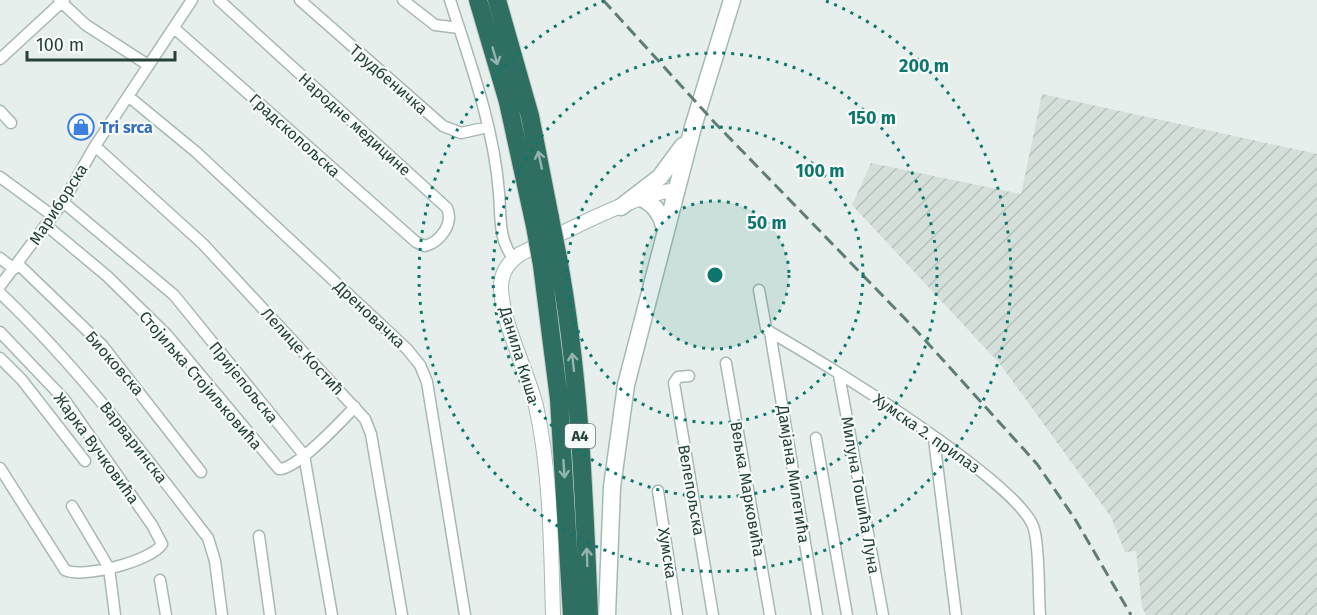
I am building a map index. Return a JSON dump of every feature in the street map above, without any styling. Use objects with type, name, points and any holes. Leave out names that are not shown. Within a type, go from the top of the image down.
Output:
[{"type":"highway","name":"A4","points":[[478,0],[543,222]]},
{"type":"highway","name":"A4","points":[[497,0],[530,116],[543,222],[579,415],[589,615]]},
{"type":"highway","name":"A4","points":[[550,262],[572,615]]},
{"type":"main road","points":[[607,615],[612,487],[626,385],[675,191],[732,0]]},
{"type":"main road","points":[[621,207],[660,177],[693,127]]},
{"type":"main road","points":[[641,198],[648,201],[659,212],[665,230]]},
{"type":"street","name":"Мариборска","points":[[0,286],[47,226],[95,146],[192,0]]},
{"type":"street","name":"Народне медицине","points":[[219,0],[447,208],[449,221],[443,232],[428,246],[416,242]]},
{"type":"street","name":"Трудбеничка","points":[[300,0],[443,126],[461,133],[488,127]]},
{"type":"street","points":[[403,0],[435,26],[459,28]]},
{"type":"street","points":[[450,0],[488,127],[496,166],[502,237],[514,259],[641,198],[665,191],[675,191]]},
{"type":"street","points":[[0,59],[62,1],[86,25],[148,65]]},
{"type":"street","name":"Градскопољска","points":[[174,28],[416,242]]},
{"type":"street","name":"Дреновачка","points":[[128,96],[196,152],[420,364],[428,382],[465,615]]},
{"type":"street","points":[[0,111],[11,123]]},
{"type":"street","name":"Лелице Костић","points":[[95,146],[203,244],[365,419],[371,434],[402,615]]},
{"type":"street","points":[[0,177],[53,216]]},
{"type":"street","name":"Пријепољска","points":[[63,202],[174,295],[304,455],[332,615]]},
{"type":"street","name":"Стојиљка Стојиљковића","points":[[47,226],[107,276],[167,335],[279,469],[285,468],[304,455]]},
{"type":"street","name":"Биоковска","points":[[0,258],[16,267],[102,345],[201,472]]},
{"type":"street","name":"Данила Киша","points":[[514,259],[504,272],[501,291],[530,384],[541,436],[551,549],[553,615]]},
{"type":"street","points":[[759,290],[766,328],[770,332]]},
{"type":"street","name":"Варваринска","points":[[0,292],[49,340],[90,385],[208,538],[215,561],[222,615]]},
{"type":"street","name":"Жарка Вучковића","points":[[0,332],[64,399],[152,525],[162,544],[155,552],[109,568]]},
{"type":"street","name":"Хумска 2. прилаз","points":[[770,332],[839,375],[852,380],[991,478],[1025,510],[1034,528],[1040,615]]},
{"type":"street","name":"Дамјана Милетића","points":[[770,332],[817,615]]},
{"type":"street","points":[[0,358],[22,380],[85,461]]},
{"type":"street","name":"Вељка Марковића","points":[[726,363],[770,615]]},
{"type":"street","name":"Велепољска","points":[[689,375],[678,377],[674,383],[713,615]]},
{"type":"street","name":"Милуна Тошића Луна","points":[[839,375],[883,615]]},
{"type":"street","points":[[304,455],[356,407]]},
{"type":"street","points":[[816,438],[846,615]]},
{"type":"street","points":[[934,439],[956,615]]},
{"type":"street","points":[[0,468],[65,570],[71,574],[80,575],[109,568]]},
{"type":"street","name":"Хумска","points":[[658,491],[677,615]]},
{"type":"street","points":[[72,506],[109,568],[115,615]]},
{"type":"street","points":[[260,537],[270,615]]},
{"type":"street","points":[[160,580],[166,615]]},
{"type":"shaded area","points":[[1042,94],[1317,154],[1317,615],[1146,615],[1142,607],[1136,551],[1125,552],[1111,517],[1000,364],[852,205],[871,163],[1021,194]]},
{"type":"railway","points":[[603,0],[715,123],[915,329],[1037,464],[1075,519],[1131,615]]},
{"type":"place","name":"Tri srca","points":[[81,127]]}]
